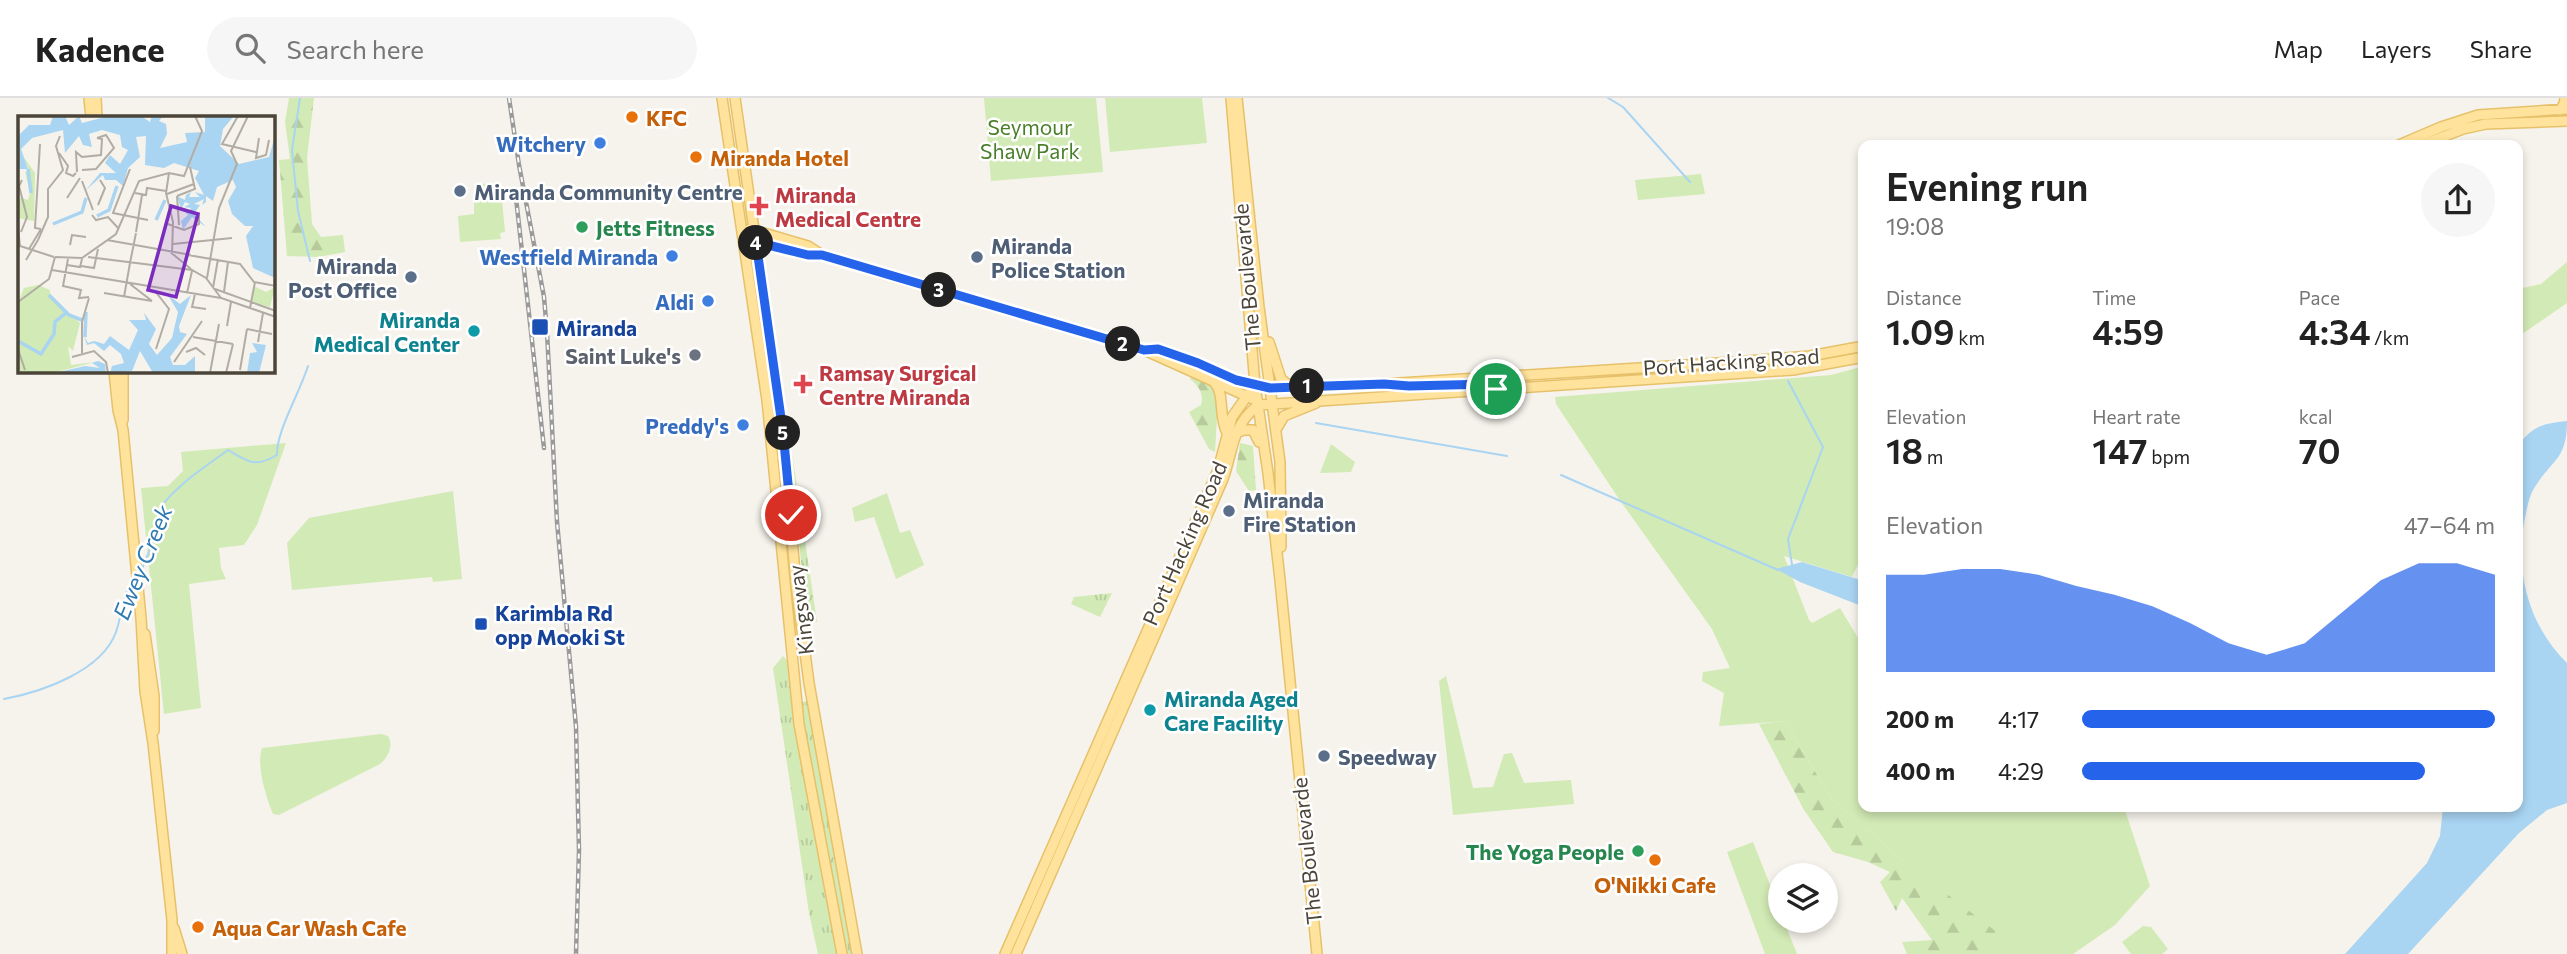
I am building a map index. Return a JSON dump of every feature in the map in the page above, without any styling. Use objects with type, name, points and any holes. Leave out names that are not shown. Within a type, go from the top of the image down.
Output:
[{"type":"main road","points":[[89,98],[91,116]]},
{"type":"main road","points":[[96,98],[97,116]]},
{"type":"main road","name":"Kingsway","points":[[722,98],[768,408],[799,724],[842,954]]},
{"type":"main road","name":"Kingsway","points":[[735,98],[780,407],[803,637],[858,954]]},
{"type":"main road","name":"The Boulevarde","points":[[1231,98],[1255,386],[1254,401],[1266,452],[1317,954]]},
{"type":"main road","name":"The Boulevarde","points":[[1237,98],[1282,485],[1280,580]]},
{"type":"main road","points":[[2411,140],[2462,119],[2491,114],[2563,110],[2566,98]]},
{"type":"main road","points":[[2436,140],[2478,125],[2567,121]]},
{"type":"main road","points":[[741,233],[754,230],[808,246],[822,255],[1144,350]]},
{"type":"main road","points":[[741,233],[756,242],[808,255],[822,255]]},
{"type":"main road","points":[[1259,303],[1281,379],[1286,385],[1293,387]]},
{"type":"main road","name":"Port Hacking Road","points":[[1144,350],[1158,349],[1236,380],[1270,388],[1384,384],[1747,361],[1817,355],[1858,347]]},
{"type":"main road","name":"Port Hacking Road","points":[[1144,350],[1254,401],[1272,403],[1793,370],[1858,358]]},
{"type":"main road","points":[[114,373],[138,584],[145,691],[172,920],[172,954]]},
{"type":"main road","points":[[122,425],[123,373]]},
{"type":"main road","points":[[1214,382],[1220,390],[1221,420],[1232,433],[1247,429],[1255,431],[1266,452]]},
{"type":"main road","points":[[1384,384],[1490,384],[1496,389]]},
{"type":"main road","name":"Port Hacking Road","points":[[1005,954],[1040,885],[1223,479],[1232,433],[1254,401]]},
{"type":"main road","points":[[1276,433],[1282,418],[1319,401]]},
{"type":"main road","points":[[768,408],[780,407]]},
{"type":"main road","points":[[778,518],[791,515]]},
{"type":"main road","points":[[790,647],[803,637]]},
{"type":"main road","name":"Port Hacking Road","points":[[1016,954],[1040,885]]},
{"type":"main road","points":[[172,920],[182,954]]},
{"type":"green space","points":[[289,98],[314,98],[307,158],[312,224],[321,237],[343,235],[345,252],[318,257],[287,256],[279,160],[290,159],[285,122]]},
{"type":"green space","name":"Seymour Shaw Park","points":[[984,98],[1096,98],[1103,172],[991,181]]},
{"type":"green space","points":[[1105,98],[1202,98],[1207,143],[1110,152]]},
{"type":"green space","points":[[1701,174],[1705,194],[1638,200],[1635,180]]},
{"type":"green space","points":[[498,182],[505,232],[500,233],[501,239],[460,242],[458,216],[474,214],[474,185]]},
{"type":"green space","points":[[2567,262],[2567,303],[2523,334],[2523,288],[2541,284]]},
{"type":"green space","points":[[1858,368],[1858,564],[1852,577],[1784,556],[1809,620],[1812,623],[1840,608],[1858,638],[1858,812],[2126,812],[2150,886],[2115,925],[2073,954],[2007,954],[1994,930],[1900,858],[1831,798],[1785,721],[1719,726],[1724,693],[1702,681],[1703,672],[1730,668],[1712,629],[1621,502],[1556,404],[1555,397],[1831,375]]},
{"type":"green space","points":[[1192,376],[1214,386],[1218,399],[1215,452],[1209,449],[1189,412],[1201,405],[1202,401],[1200,391],[1190,379]]},
{"type":"green space","points":[[790,439],[817,622],[810,623],[806,618]]},
{"type":"green space","points":[[286,443],[257,525],[244,545],[219,548],[221,568],[226,579],[189,584],[201,708],[164,714],[141,488],[168,486],[183,471],[181,452]]},
{"type":"green space","points":[[1240,443],[1253,446],[1256,490],[1249,491],[1236,471]]},
{"type":"green space","points":[[1331,444],[1355,462],[1351,472],[1320,473]]},
{"type":"green space","points":[[453,491],[462,579],[433,582],[432,577],[292,590],[287,543],[309,518]]},
{"type":"green space","points":[[887,493],[900,533],[910,530],[924,565],[896,579],[874,517],[855,522],[852,508]]},
{"type":"green space","points":[[1112,593],[1100,617],[1071,604],[1074,597]]},
{"type":"green space","points":[[783,656],[792,665],[802,734],[802,702],[812,700],[857,954],[818,954],[809,913],[773,668]]},
{"type":"green space","points":[[1446,676],[1473,788],[1493,787],[1504,754],[1512,753],[1524,783],[1571,780],[1574,804],[1453,815],[1439,681]]},
{"type":"green space","points":[[1785,721],[1831,798],[1900,858],[1995,930],[2007,954],[1907,954],[1902,942],[1932,940],[1902,898],[1896,911],[1880,882],[1890,872],[1868,862],[1833,852],[1804,810],[1759,724]]},
{"type":"green space","points":[[381,734],[388,736],[390,747],[388,755],[380,764],[279,815],[273,814],[261,772],[262,748]]},
{"type":"green space","points":[[1753,842],[1768,880],[1768,933],[1789,933],[1797,954],[1765,954],[1727,852]]},
{"type":"green space","points":[[2143,926],[2151,927],[2168,949],[2162,954],[2131,954],[2122,942]]},
{"type":"water","points":[[2567,421],[2564,444],[2530,496],[2523,528],[2523,440],[2529,433],[2551,423]]},
{"type":"water","points":[[1802,562],[1858,579],[1858,605],[1800,582],[1776,569]]},
{"type":"water","points":[[2523,573],[2533,612],[2542,631],[2567,663],[2567,803],[2547,810],[2519,833],[2408,954],[2345,954],[2427,863],[2440,836],[2442,812],[2523,812]]},
{"type":"waterway","name":"Ewey Creek","points":[[300,98],[292,150],[298,211],[310,261]]},
{"type":"waterway","points":[[1608,98],[1623,107],[1690,182]]},
{"type":"waterway","name":"Ewey Creek","points":[[141,571],[161,523],[161,506],[185,482],[228,450],[252,462],[277,455],[280,435],[308,366]]},
{"type":"waterway","points":[[1788,381],[1823,447],[1788,539],[1792,565]]},
{"type":"waterway","points":[[1316,423],[1507,456]]},
{"type":"waterway","points":[[1561,475],[1778,570]]},
{"type":"waterway","name":"Ewey Creek","points":[[4,699],[36,691],[69,678],[98,658],[109,646],[116,632],[124,599],[133,581]]},
{"type":"railway","points":[[509,98],[544,297],[547,332],[557,522],[576,727],[579,850],[576,954]]},
{"type":"railway","points":[[516,198],[544,448]]},
{"type":"place","name":"KFC","points":[[632,117]]},
{"type":"place","name":"Witchery","points":[[600,143]]},
{"type":"place","name":"Miranda Hotel","points":[[696,157]]},
{"type":"place","name":"Miranda Community Centre","points":[[460,191]]},
{"type":"place","name":"Miranda Medical Centre","points":[[759,206]]},
{"type":"place","name":"Jetts Fitness","points":[[582,227]]},
{"type":"place","name":"Westfield Miranda","points":[[672,256]]},
{"type":"place","name":"Miranda Police Station","points":[[977,257]]},
{"type":"place","name":"Miranda Post Office","points":[[411,277]]},
{"type":"place","name":"Aldi","points":[[708,301]]},
{"type":"place","name":"Miranda","points":[[540,327]]},
{"type":"place","name":"Miranda Medical Center","points":[[474,331]]},
{"type":"place","name":"Saint Luke's","points":[[695,355]]},
{"type":"place","name":"Ramsay Surgical Centre Miranda","points":[[803,384]]},
{"type":"place","name":"Preddy's","points":[[743,425]]},
{"type":"place","name":"Miranda Fire Station","points":[[1229,511]]},
{"type":"place","name":"Karimbla Rd opp Mooki St","points":[[481,624]]},
{"type":"place","name":"Miranda Aged Care Facility","points":[[1150,710]]},
{"type":"place","name":"Speedway","points":[[1324,756]]},
{"type":"place","name":"The Yoga People","points":[[1638,851]]},
{"type":"place","name":"O'Nikki Cafe","points":[[1655,860]]},
{"type":"place","name":"Aqua Car Wash Cafe","points":[[198,927]]},
{"type":"route","points":[[791,515],[783,432],[756,242],[808,255],[822,255],[1144,350],[1158,349],[1255,386],[1278,388],[1490,384],[1496,389]]}]
